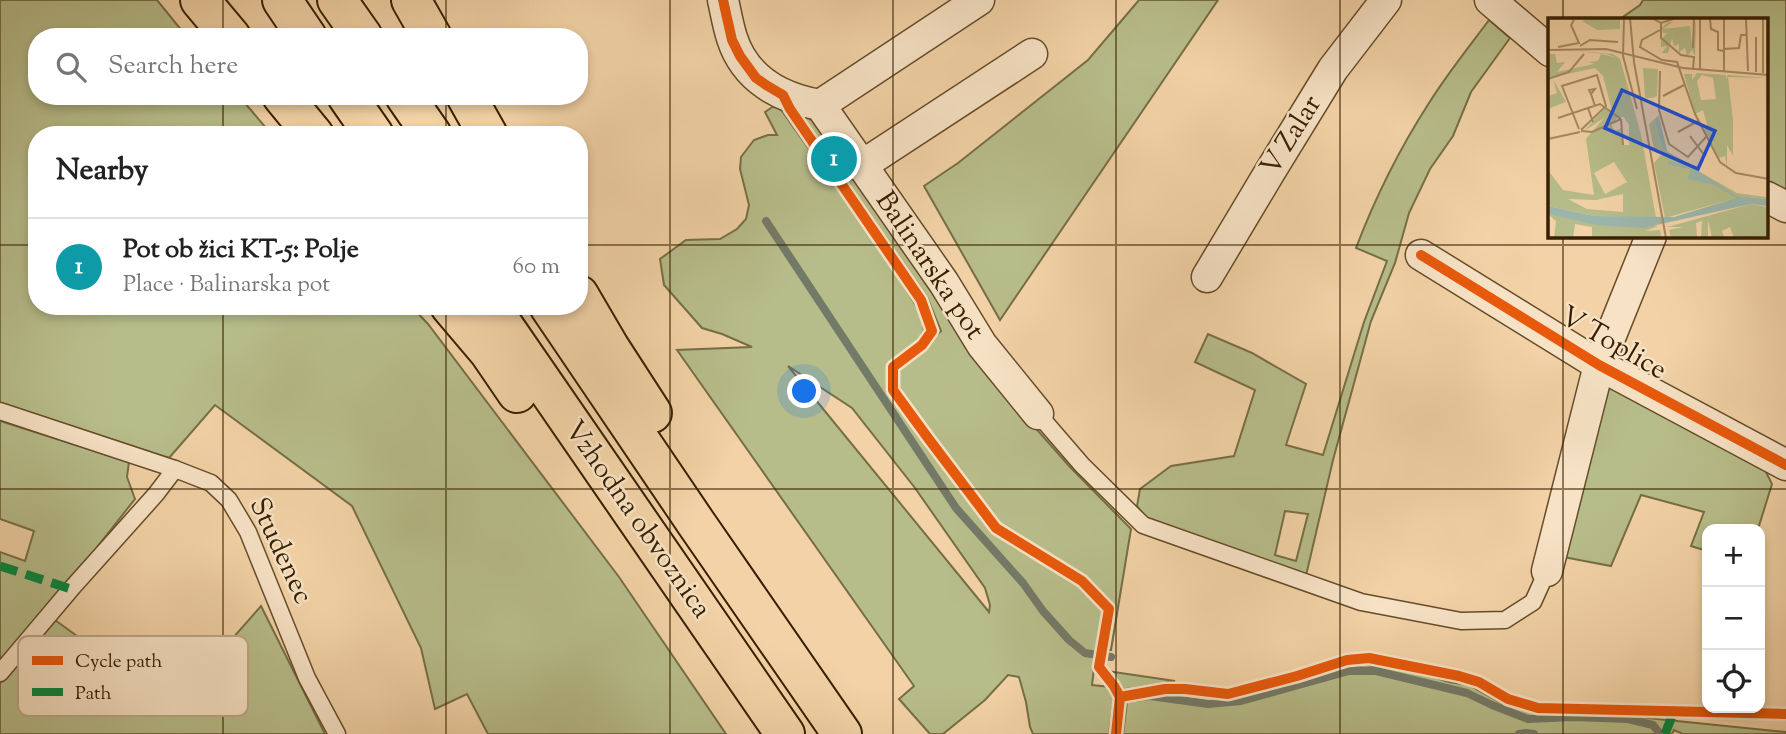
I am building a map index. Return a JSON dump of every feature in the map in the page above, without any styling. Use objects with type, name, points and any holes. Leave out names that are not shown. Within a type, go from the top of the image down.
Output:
[{"type":"highway","points":[[200,0],[223,28]]},
{"type":"highway","points":[[282,0],[301,28]]},
{"type":"highway","points":[[337,0],[357,28]]},
{"type":"highway","points":[[411,0],[427,28]]},
{"type":"highway","points":[[289,105],[307,126]]},
{"type":"highway","points":[[353,105],[368,126]]},
{"type":"highway","points":[[411,105],[426,126]]},
{"type":"highway","points":[[471,105],[483,126]]},
{"type":"highway","points":[[588,310],[682,457],[696,523]]},
{"type":"highway","points":[[458,315],[489,352],[566,465],[620,497]]},
{"type":"highway","name":"Vzhodna obvoznica","points":[[496,315],[785,734]]},
{"type":"highway","name":"Vzhodna obvoznica","points":[[555,315],[842,734]]},
{"type":"street","points":[[723,0],[732,40],[756,78],[801,102],[820,105],[979,0]]},
{"type":"street","name":"V Zalar","points":[[1207,277],[1333,69],[1386,0]]},
{"type":"street","points":[[1490,0],[1548,49]]},
{"type":"street","points":[[861,166],[1032,54]]},
{"type":"street","name":"Balinarska pot","points":[[820,105],[944,283],[982,345],[1038,414]]},
{"type":"street","points":[[1768,198],[1786,208]]},
{"type":"street","name":"V Toplice","points":[[1547,571],[1599,365],[1650,238]]},
{"type":"street","name":"V Toplice","points":[[1421,255],[1599,365],[1786,465]]},
{"type":"lane","name":"Studenec","points":[[0,411],[175,469],[211,483],[229,500],[248,532],[307,677],[337,734]]},
{"type":"lane","points":[[1038,414],[1082,465],[1143,525],[1361,602],[1461,621],[1505,620],[1533,602],[1547,571]]},
{"type":"lane","points":[[31,636],[175,469]]},
{"type":"lane","points":[[0,673],[18,652]]},
{"type":"path","points":[[921,300],[932,331],[922,345],[893,367],[893,390],[996,528],[1082,581],[1109,609],[1099,667],[1125,696],[1116,734]]},
{"type":"green space","points":[[0,0],[157,0],[180,28],[28,28],[28,105],[247,105],[264,126],[28,126],[28,315],[420,315],[619,577],[726,734],[488,734],[467,694],[435,709],[421,648],[352,506],[215,405],[169,458],[0,403]]},
{"type":"green space","points":[[1139,0],[1218,0],[1000,320],[924,186],[958,163],[1088,60]]},
{"type":"green space","points":[[1643,0],[1786,0],[1786,196],[1768,187],[1768,18],[1621,18]]},
{"type":"green space","points":[[1489,20],[1510,38],[1471,92],[1453,136],[1430,169],[1409,213],[1395,263],[1371,321],[1333,460],[1305,580],[1147,519],[1137,506],[1140,489],[1171,466],[1234,456],[1255,390],[1195,362],[1208,334],[1252,353],[1306,384],[1286,445],[1323,455],[1364,322],[1387,261],[1356,248],[1398,155],[1443,82]],"holes":[[[1285,511],[1308,514],[1296,561],[1275,555]]]},
{"type":"green space","points":[[777,104],[887,259],[922,315],[924,331],[916,344],[889,365],[889,391],[924,442],[993,531],[1080,585],[1107,610],[1092,685],[1111,687],[1115,691],[1109,734],[1033,734],[1019,677],[1008,675],[985,700],[943,734],[930,734],[899,699],[914,686],[677,350],[752,347],[702,328],[664,285],[660,259],[686,240],[720,239],[737,229],[746,219],[749,205],[740,169],[741,157],[754,140],[777,135],[765,112]],"holes":[[[788,366],[852,408],[915,488],[985,588],[990,605],[989,612]]]},
{"type":"green space","points":[[800,113],[823,127],[1001,389],[1070,467],[1131,529],[1111,650],[1106,650],[1113,613],[1108,603],[1086,579],[998,522],[898,389],[897,369],[941,331],[927,297]]},
{"type":"green space","points":[[1607,379],[1765,470],[1772,484],[1760,524],[1702,524],[1702,549],[1691,546],[1704,512],[1641,495],[1611,566],[1558,556]]},
{"type":"green space","points":[[0,421],[129,462],[127,477],[135,499],[21,636],[18,636],[18,640],[0,662],[0,552],[25,561],[34,531],[0,519]]},
{"type":"green space","points":[[261,606],[325,734],[0,734],[0,683],[18,662],[18,716],[248,716],[248,636],[235,636]]},
{"type":"green space","points":[[55,620],[77,636],[41,636]]},
{"type":"green space","points":[[1366,665],[1419,672],[1449,682],[1469,685],[1503,704],[1537,711],[1584,710],[1786,734],[1683,734],[1674,730],[1672,734],[1123,734],[1127,702],[1165,697],[1201,704],[1243,697],[1340,668]]},
{"type":"green space","points":[[1107,671],[1175,681],[1120,690]]},
{"type":"waterway","points":[[766,221],[956,508],[1023,583],[1069,640],[1085,653],[1111,657]]},
{"type":"waterway","points":[[1150,696],[1208,704],[1241,701],[1349,671],[1376,671],[1467,693],[1528,719],[1628,719],[1653,725],[1660,734]]},
{"type":"waterway","points":[[1519,734],[1534,734]]},
{"type":"marked path","points":[[0,566],[71,589]]},
{"type":"marked path","points":[[1665,734],[1674,711]]},
{"type":"cycle path","points":[[723,0],[732,40],[740,56],[756,78],[783,95],[921,300],[932,331],[922,345],[893,367],[893,390],[996,528],[1082,581],[1109,609],[1099,667],[1120,697],[1116,734]]},
{"type":"cycle path","points":[[1421,255],[1599,365],[1786,465]]},
{"type":"cycle path","points":[[1120,697],[1165,689],[1228,694],[1347,660],[1369,658],[1459,676],[1479,682],[1508,699],[1538,708],[1786,714]]},
{"type":"place","name":"Pot ob žici KT-5: Polje","points":[[834,159]]}]
